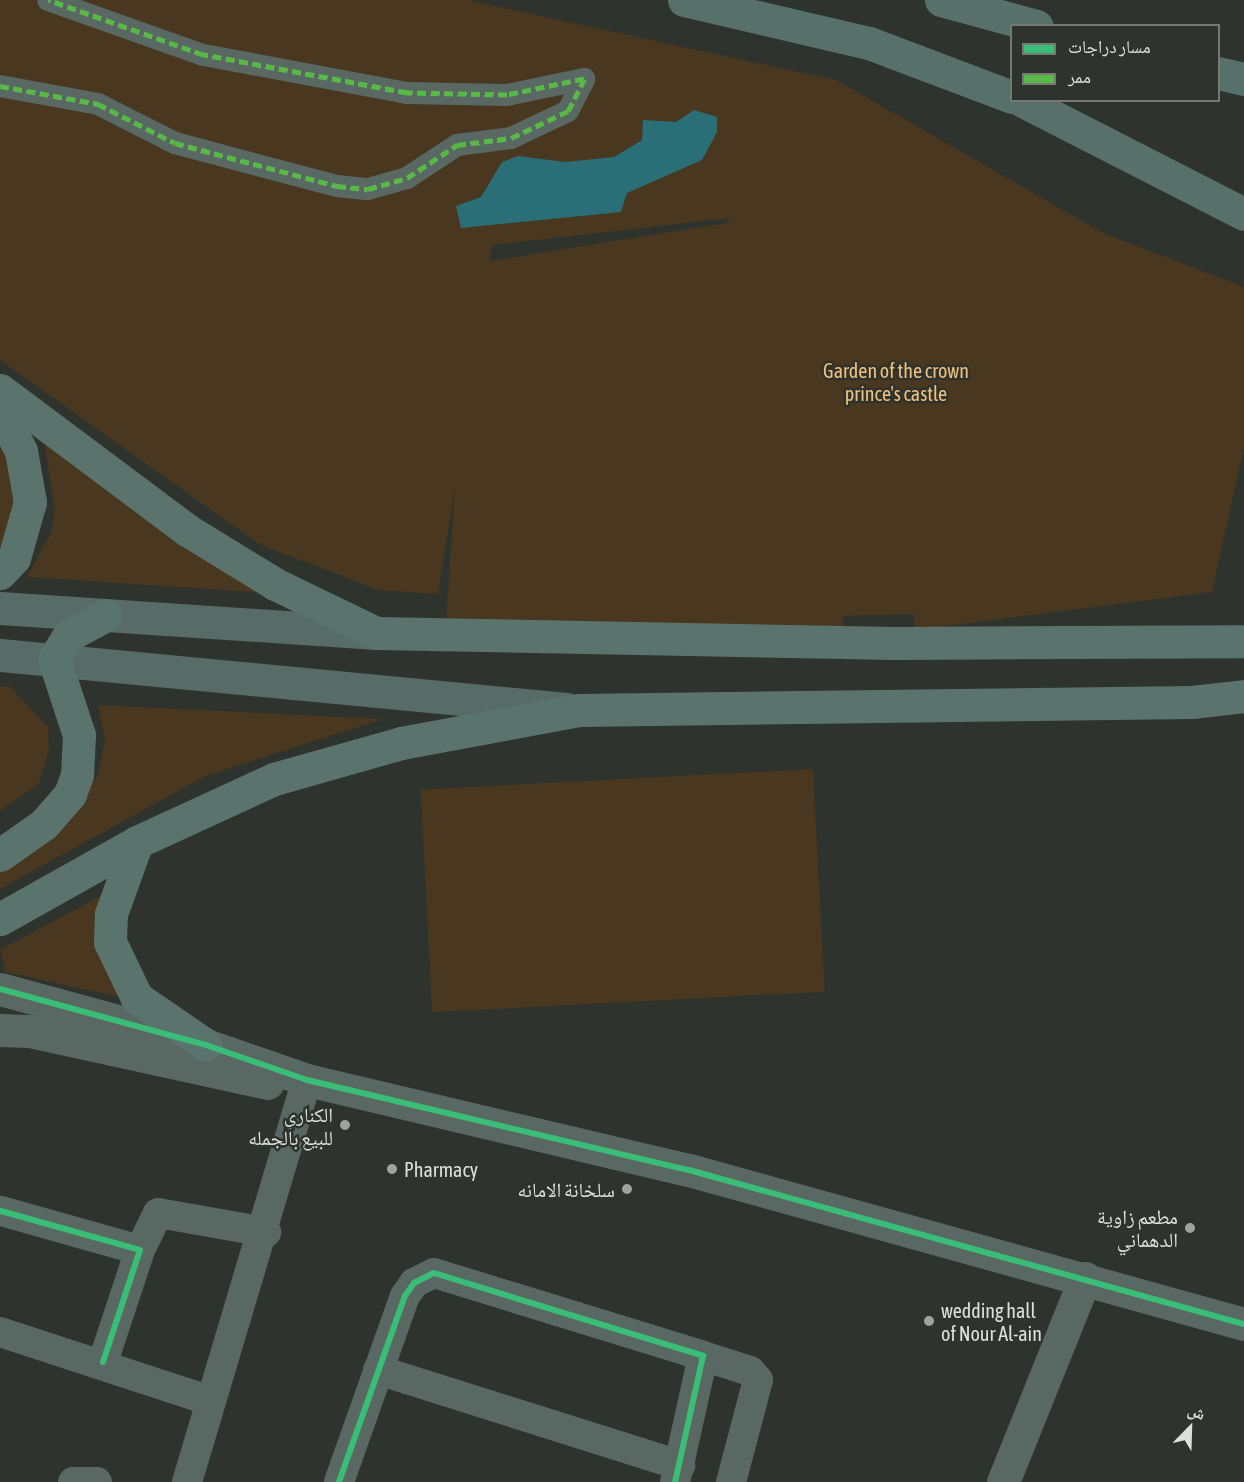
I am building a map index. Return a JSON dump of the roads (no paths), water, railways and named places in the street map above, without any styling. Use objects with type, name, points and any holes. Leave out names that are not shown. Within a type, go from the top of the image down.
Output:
[{"type":"highway","points":[[684,0],[869,43],[1010,97]]},
{"type":"highway","points":[[941,0],[1030,24]]},
{"type":"highway","points":[[1220,73],[1244,79]]},
{"type":"highway","points":[[1025,102],[1244,214]]},
{"type":"main road","points":[[0,390],[187,530],[275,584],[376,633]]},
{"type":"main road","points":[[0,410],[21,451],[30,502],[14,558],[0,573]]},
{"type":"main road","points":[[0,608],[376,633],[894,644],[1244,641]]},
{"type":"main road","points":[[54,659],[69,635],[106,615]]},
{"type":"main road","points":[[0,655],[579,710],[1192,702],[1244,696]]},
{"type":"main road","points":[[0,855],[58,811],[77,775],[80,735],[54,659]]},
{"type":"main road","points":[[0,919],[137,842],[274,779],[401,743],[579,710]]},
{"type":"main road","points":[[137,842],[111,914],[110,942],[137,998],[206,1045]]},
{"type":"street","points":[[0,86],[99,104],[175,143],[337,186],[369,189],[407,178],[457,145],[511,138],[568,111],[584,79],[507,95],[407,93],[203,55],[48,0]]},
{"type":"street","points":[[0,988],[206,1045],[308,1080],[689,1170],[1085,1278],[1150,1302],[1244,1324]]},
{"type":"street","points":[[0,1030],[29,1030],[259,1083],[308,1080]]},
{"type":"street","points":[[187,1482],[266,1232],[308,1080]]},
{"type":"street","points":[[1,1211],[140,1250]]},
{"type":"street","points":[[104,1362],[140,1250],[158,1213],[266,1232]]},
{"type":"street","points":[[345,1481],[378,1370],[405,1296],[414,1283],[434,1273],[750,1371],[758,1380],[731,1482]]},
{"type":"street","points":[[1003,1482],[1085,1278]]},
{"type":"street","points":[[0,1332],[104,1362],[211,1401]]},
{"type":"street","points":[[378,1370],[678,1473],[703,1356]]},
{"type":"street","points":[[73,1482],[97,1482]]},
{"type":"water","points":[[694,110],[717,117],[717,132],[702,160],[627,193],[621,212],[461,228],[456,206],[481,197],[502,162],[518,156],[565,162],[614,157],[642,140],[643,120],[676,122]]},
{"type":"place","name":"الكناري للبيع بالجمله","points":[[345,1125]]},
{"type":"place","name":"Pharmacy","points":[[392,1169]]},
{"type":"place","name":"سلخانة الامانه","points":[[627,1189]]},
{"type":"place","name":"مطعم زاوية الدهماني","points":[[1190,1228]]},
{"type":"place","name":"wedding hall of Nour Al-ain","points":[[929,1321]]},
{"type":"park label","name":"Garden of the crown prince's castle","points":[[896,382]]}]
